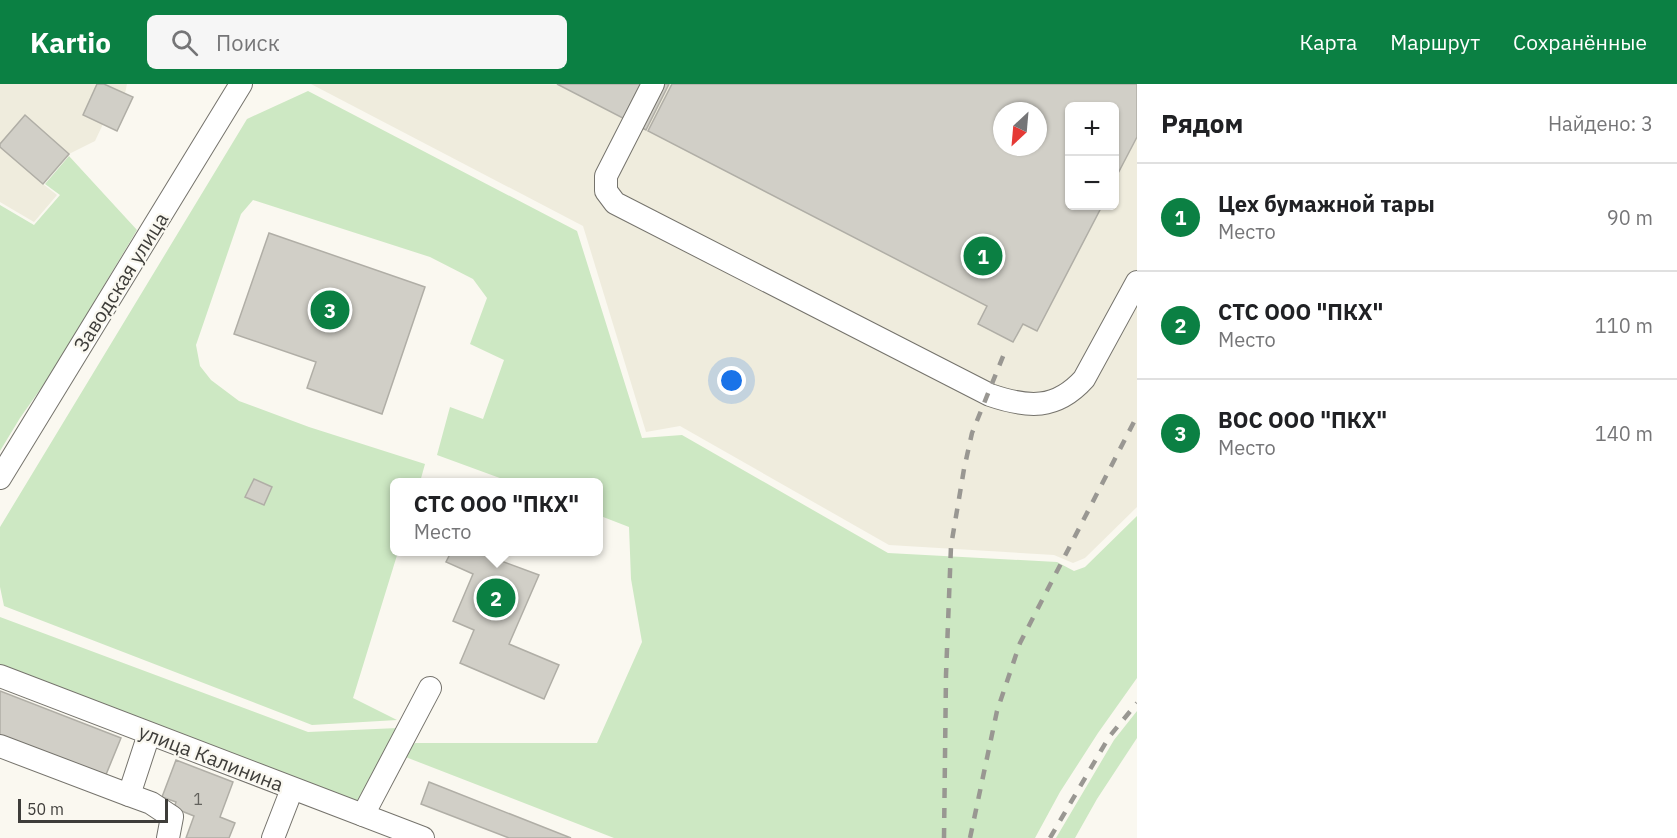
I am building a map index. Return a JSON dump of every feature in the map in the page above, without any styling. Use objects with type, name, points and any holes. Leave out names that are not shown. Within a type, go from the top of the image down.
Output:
[{"type":"street","name":"Заводская улица","points":[[0,478],[241,84]]},
{"type":"street","points":[[653,84],[606,176],[606,191],[615,203],[990,395],[1031,405],[1057,401],[1072,393],[1084,379],[1137,282]]},
{"type":"street","name":"улица Калинина","points":[[0,676],[423,838]]},
{"type":"street","points":[[363,815],[430,688]]},
{"type":"street","points":[[129,795],[149,734]]},
{"type":"street","points":[[0,746],[151,803],[172,817],[168,838]]},
{"type":"street","points":[[273,838],[292,789]]},
{"type":"shaded area","points":[[0,84],[127,84],[117,131],[103,124],[95,141],[69,154],[43,184],[57,195],[34,222],[0,202]]},
{"type":"shaded area","points":[[311,84],[1137,84],[1137,507],[1085,558],[1073,563],[1054,555],[889,545],[680,426],[646,432],[583,226]]},
{"type":"green space","points":[[308,91],[577,231],[642,438],[682,435],[888,553],[1057,562],[1074,571],[1085,567],[1137,516],[1137,678],[1060,792],[1035,838],[614,838],[403,756],[415,743],[597,743],[642,642],[631,579],[629,527],[603,517],[603,478],[500,478],[437,455],[450,407],[483,419],[504,360],[470,344],[487,298],[473,279],[430,257],[253,200],[241,214],[196,345],[200,366],[211,380],[239,401],[309,427],[425,464],[421,478],[390,478],[390,556],[397,556],[353,698],[397,720],[312,725],[4,606],[0,587],[0,527],[247,119]]},
{"type":"green space","points":[[69,156],[137,230],[51,374],[0,451],[0,205],[34,225],[60,195],[45,184]]},
{"type":"green space","points":[[0,617],[308,732],[398,728],[362,796],[358,801],[353,802],[0,667]]},
{"type":"green space","points":[[1137,711],[1137,738],[1097,799],[1075,838],[1056,838],[1114,740]]},
{"type":"building","points":[[97,84],[104,84],[133,97],[117,131],[83,115]]},
{"type":"building","points":[[557,84],[669,84],[646,130]]},
{"type":"building","points":[[672,84],[1137,84],[1137,137],[1119,171],[1119,102],[1065,102],[1065,210],[1100,210],[1037,331],[1023,324],[1013,342],[978,324],[987,306],[648,131]]},
{"type":"building","points":[[25,115],[69,154],[43,184],[0,147],[0,144]]},
{"type":"building","points":[[269,233],[425,287],[382,414],[307,388],[316,362],[234,334]]},
{"type":"building","points":[[254,479],[272,487],[264,505],[245,497]]},
{"type":"building","points":[[449,556],[488,556],[539,575],[509,644],[559,665],[544,699],[460,663],[474,630],[453,621],[473,574],[446,562]]},
{"type":"building","points":[[0,691],[121,738],[105,777],[0,736]]},
{"type":"building","points":[[176,760],[233,782],[220,817],[235,823],[229,838],[186,838],[194,816],[174,808],[176,802],[162,797]]},
{"type":"building","points":[[429,782],[571,838],[509,838],[421,804]]},
{"type":"railway","points":[[944,838],[946,675],[951,546],[972,433],[1006,349]]},
{"type":"railway","points":[[970,838],[997,711],[1020,643],[1137,416]]},
{"type":"railway","points":[[1050,838],[1109,737],[1137,703]]},
{"type":"place","name":"Цех бумажной тары","points":[[983,256]]},
{"type":"place","name":"ВОС ООО \"ПКХ\"","points":[[330,310]]},
{"type":"place","name":"СТС ООО \"ПКХ\"","points":[[496,598]]}]
